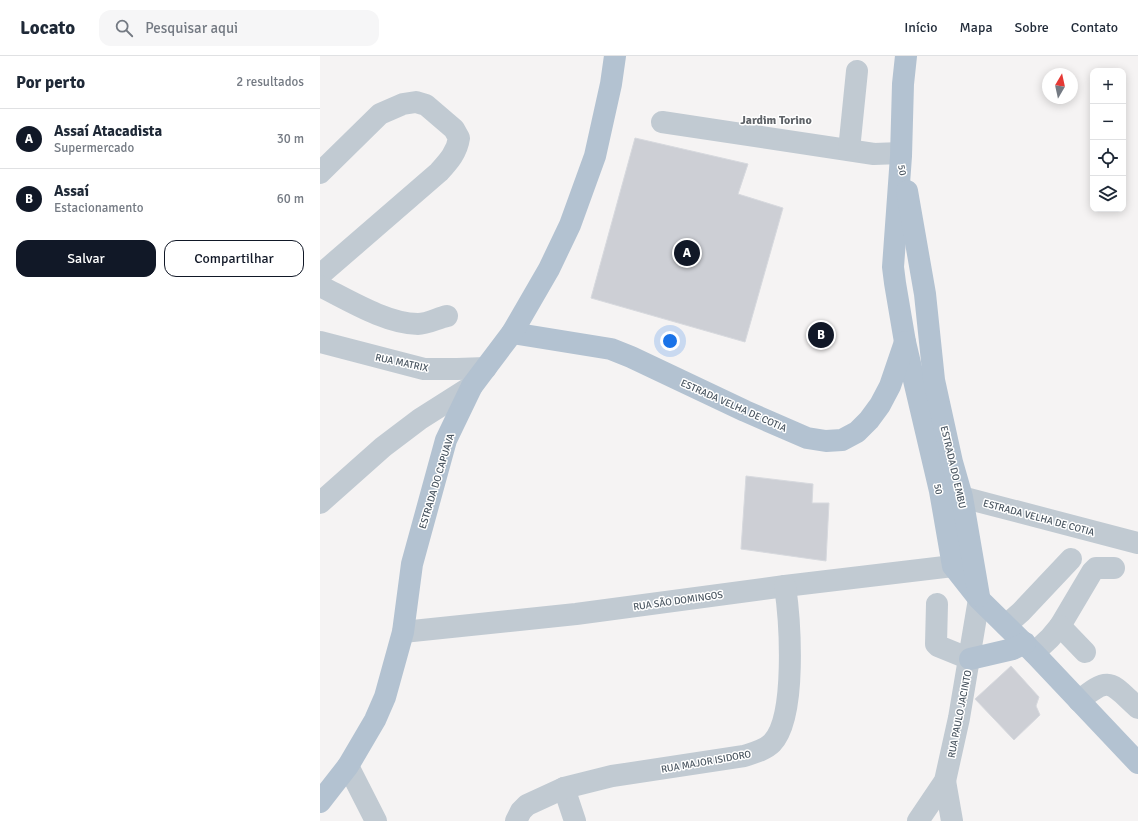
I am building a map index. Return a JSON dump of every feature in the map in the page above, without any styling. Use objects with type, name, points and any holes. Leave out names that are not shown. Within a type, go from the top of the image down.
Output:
[{"type":"main road","name":"ESTRADA DO CAPUAVA","points":[[320,802],[348,766],[375,720],[385,697],[403,632],[412,564],[446,440],[472,386],[512,333],[549,269],[570,225],[595,156],[611,84],[615,56]]},
{"type":"main road","points":[[901,154],[903,84],[906,56]]},
{"type":"main road","name":"50","points":[[901,154],[893,267],[905,342],[940,491],[953,566]]},
{"type":"main road","name":"50","points":[[901,154],[925,294]]},
{"type":"main road","points":[[893,267],[904,266],[912,271],[925,294]]},
{"type":"main road","name":"ESTRADA DO EMBU","points":[[925,294],[934,380],[952,462],[962,497],[979,599]]},
{"type":"main road","name":"ESTRADA VELHA DE COTIA","points":[[512,333],[611,349],[807,438],[826,441],[842,440],[857,432],[869,420],[880,405],[890,386],[905,342]]},
{"type":"main road","points":[[953,566],[979,599],[1029,648],[1138,763]]},
{"type":"main road","points":[[970,659],[1029,648]]},
{"type":"street","points":[[849,150],[857,71]]},
{"type":"street","points":[[320,173],[380,114],[403,104],[416,102],[426,105],[454,129],[460,138],[453,157],[439,172],[320,275]]},
{"type":"street","points":[[662,122],[874,154],[901,154]]},
{"type":"street","points":[[320,286],[378,314],[402,323],[419,324],[447,316]]},
{"type":"street","name":"RUA MATRIX","points":[[320,342],[424,369],[486,368]]},
{"type":"street","points":[[320,503],[383,447],[420,419],[472,386]]},
{"type":"street","name":"ESTRADA VELHA DE COTIA","points":[[940,491],[1138,542]]},
{"type":"street","points":[[1006,625],[1021,612],[1071,559]]},
{"type":"street","name":"RUA SÃO DOMINGOS","points":[[403,632],[576,614],[784,586],[953,566]]},
{"type":"street","points":[[1029,648],[1050,638],[1060,626],[1092,572],[1096,568],[1114,568]]},
{"type":"street","name":"RUA MAJOR ISIDORO","points":[[516,821],[521,811],[527,805],[564,788],[612,776],[744,756],[757,752],[772,742],[781,728],[786,709],[789,676],[790,638],[788,610],[784,586]]},
{"type":"street","name":"RUA PAULO JACINTO","points":[[936,821],[959,718],[979,599]]},
{"type":"street","points":[[937,604],[936,644],[970,659]]},
{"type":"street","points":[[1060,626],[1085,652]]},
{"type":"street","points":[[1079,701],[1094,689],[1103,684],[1108,684],[1114,687],[1138,708]]},
{"type":"street","points":[[348,766],[376,821]]},
{"type":"street","points":[[936,821],[945,781]]},
{"type":"street","points":[[564,788],[575,821]]},
{"type":"building","points":[[635,138],[748,164],[738,194],[783,208],[745,342],[591,298]]},
{"type":"building","points":[[746,476],[813,484],[812,503],[829,503],[826,561],[741,549]]},
{"type":"building","points":[[1011,666],[1039,697],[1036,706],[1040,715],[1014,740],[975,699]]},
{"type":"place","name":"Assaí Atacadista","points":[[687,253]]},
{"type":"place","name":"Assaí","points":[[821,335]]},
{"type":"district","name":"Jardim Torino","points":[[776,120]]}]
